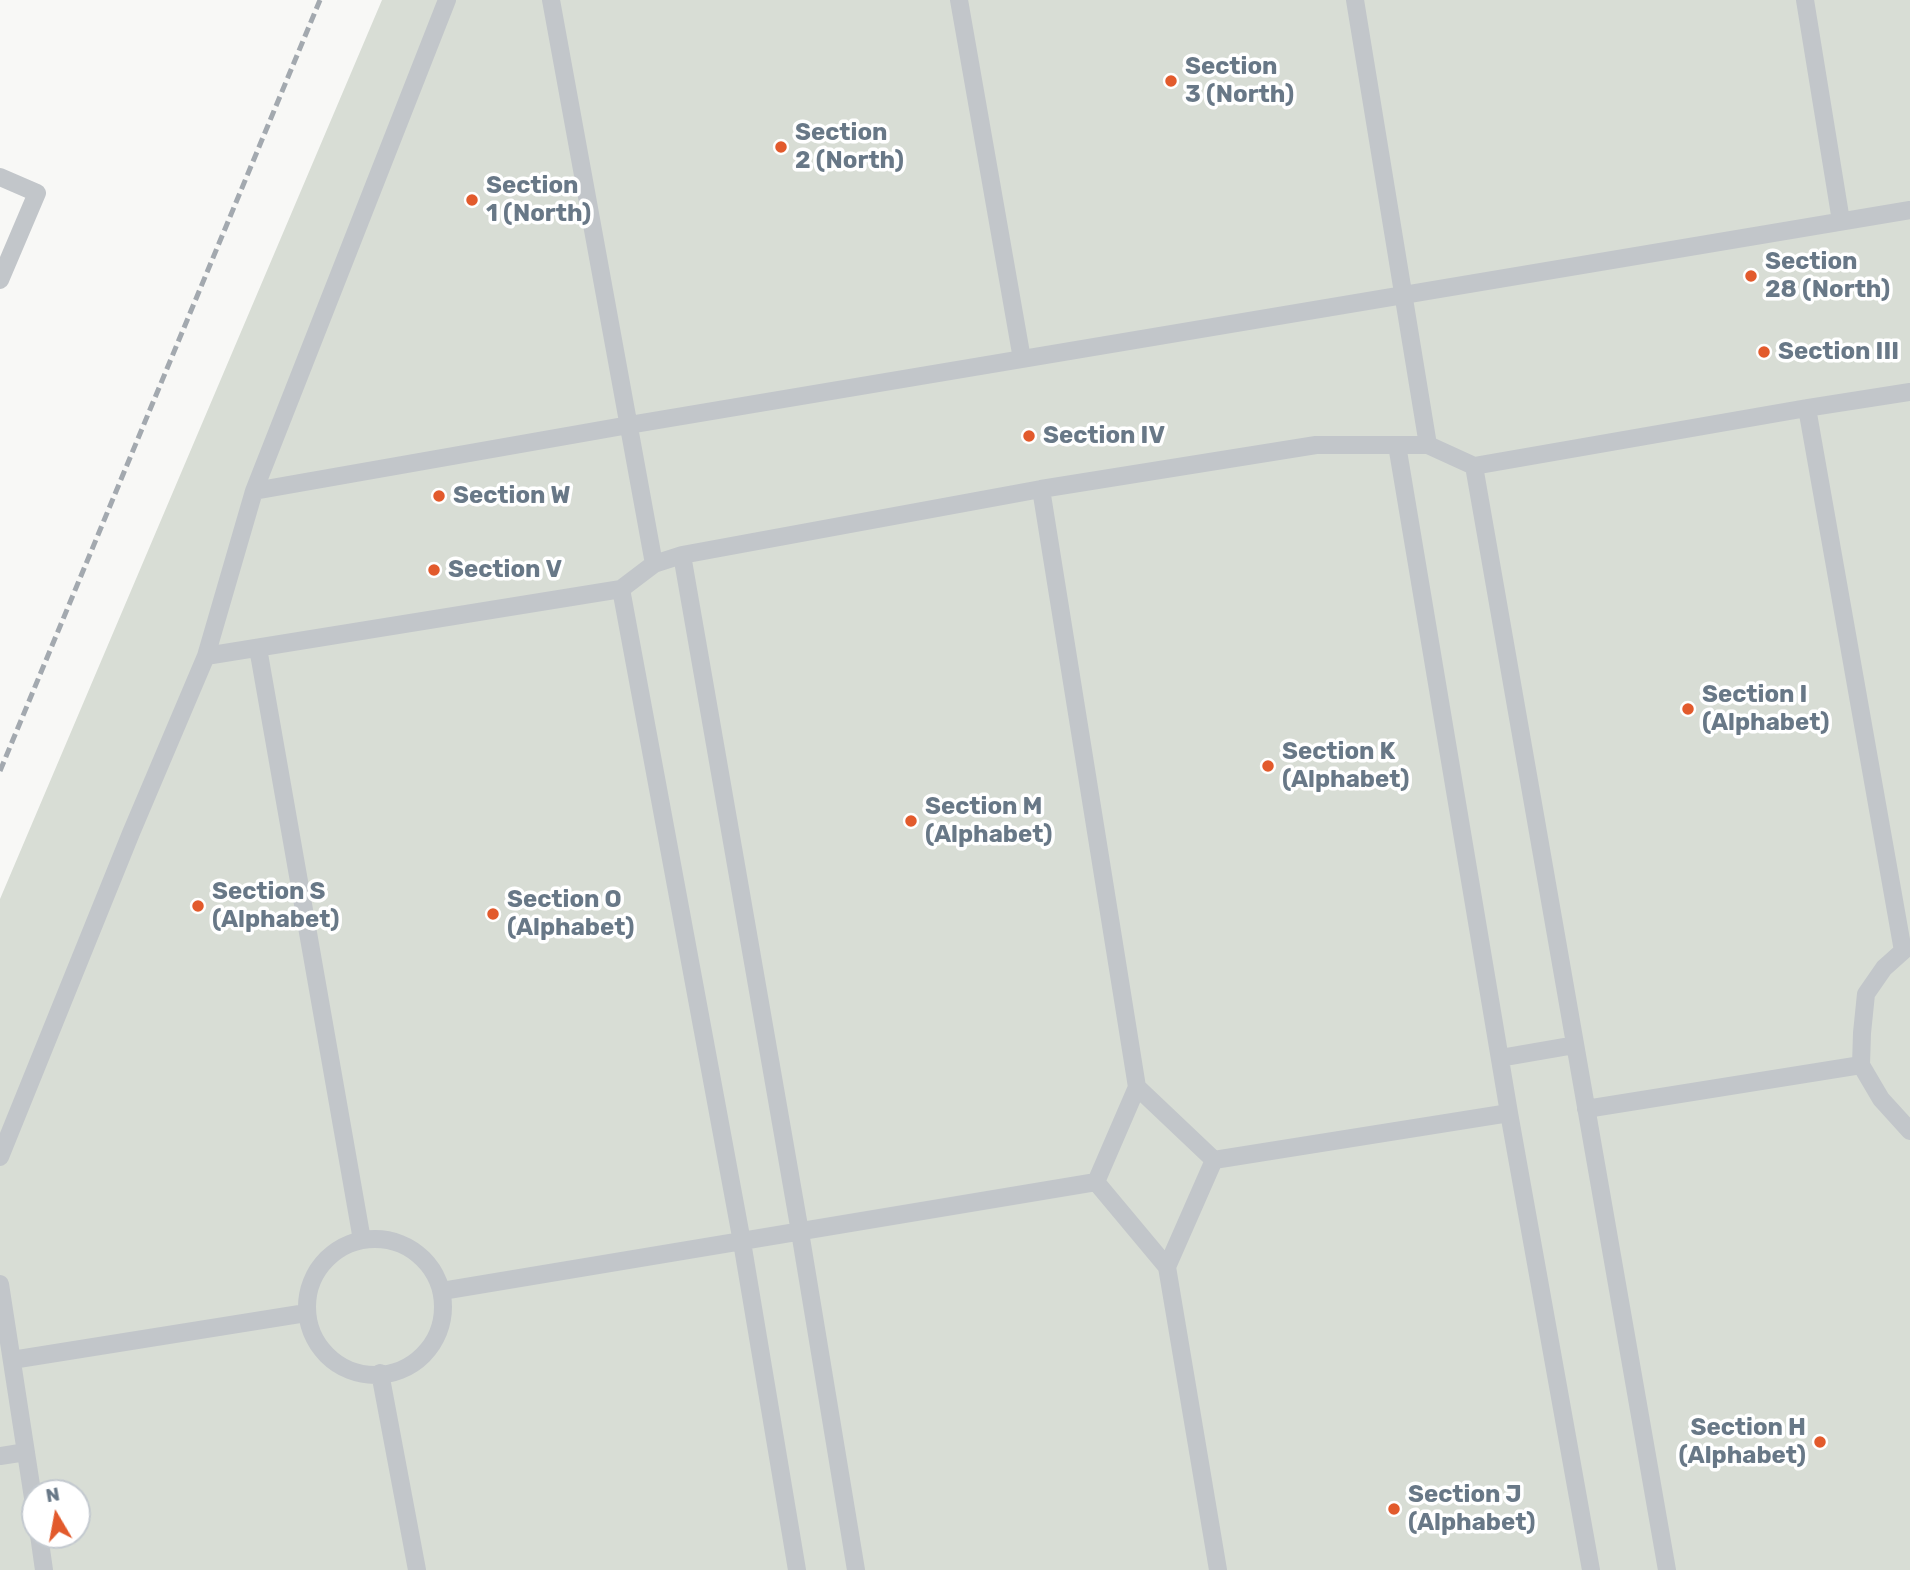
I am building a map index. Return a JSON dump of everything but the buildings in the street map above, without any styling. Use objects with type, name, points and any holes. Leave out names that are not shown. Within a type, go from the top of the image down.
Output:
[{"type":"lane","points":[[0,1157],[206,656],[254,491],[447,0]]},
{"type":"lane","points":[[551,0],[654,564]]},
{"type":"lane","points":[[959,0],[1022,359]]},
{"type":"lane","points":[[1355,0],[1428,445]]},
{"type":"lane","points":[[1805,0],[1841,221]]},
{"type":"lane","points":[[0,177],[37,192],[0,280]]},
{"type":"lane","points":[[254,491],[629,425],[1910,210]]},
{"type":"lane","points":[[206,656],[621,589],[654,564],[682,555],[1041,489],[1316,445],[1428,445],[1474,466],[1910,392]]},
{"type":"lane","points":[[1807,408],[1907,952],[1884,968],[1866,994],[1861,1065],[1881,1099],[1910,1131]]},
{"type":"lane","points":[[1397,444],[1509,1113],[1591,1570]]},
{"type":"lane","points":[[1474,466],[1667,1570]]},
{"type":"lane","points":[[1041,489],[1137,1087],[1096,1182]]},
{"type":"lane","points":[[682,555],[856,1570]]},
{"type":"lane","points":[[621,589],[742,1242],[797,1570]]},
{"type":"lane","points":[[258,648],[362,1240]]},
{"type":"lane","points":[[1500,1058],[1575,1045]]},
{"type":"lane","points":[[1586,1109],[1861,1065]]},
{"type":"lane","points":[[1137,1087],[1214,1160]]},
{"type":"lane","points":[[1214,1160],[1509,1113]]},
{"type":"lane","points":[[1167,1267],[1214,1160]]},
{"type":"lane","points":[[442,1291],[1096,1182]]},
{"type":"lane","points":[[1096,1182],[1167,1267],[1218,1570]]},
{"type":"lane","points":[[383,1239],[403,1244],[420,1255],[434,1271],[442,1291],[444,1314],[438,1336],[426,1355],[407,1369],[363,1376],[342,1368],[324,1354],[312,1334],[306,1312],[308,1293],[315,1275],[327,1259],[343,1247],[362,1240],[383,1239]]},
{"type":"lane","points":[[0,1284],[30,1479]]},
{"type":"lane","points":[[12,1360],[306,1312]]},
{"type":"lane","points":[[380,1373],[416,1570]]},
{"type":"lane","points":[[0,1456],[26,1452]]},
{"type":"lane","points":[[41,1549],[44,1570]]},
{"type":"shaded area","points":[[382,0],[1910,0],[1910,1570],[0,1570],[0,899]]},
{"type":"railway","points":[[0,771],[320,0]]},
{"type":"place","name":"Section 3 (North)","points":[[1171,81]]},
{"type":"place","name":"Section 2 (North)","points":[[781,147]]},
{"type":"place","name":"Section 1 (North)","points":[[472,200]]},
{"type":"place","name":"Section 28 (North)","points":[[1751,276]]},
{"type":"place","name":"Section III","points":[[1764,352]]},
{"type":"place","name":"Section IV","points":[[1029,436]]},
{"type":"place","name":"Section W","points":[[439,496]]},
{"type":"place","name":"Section V","points":[[434,570]]},
{"type":"place","name":"Section I (Alphabet)","points":[[1688,709]]},
{"type":"place","name":"Section K (Alphabet)","points":[[1268,766]]},
{"type":"place","name":"Section M (Alphabet)","points":[[911,821]]},
{"type":"place","name":"Section S (Alphabet)","points":[[198,906]]},
{"type":"place","name":"Section O (Alphabet)","points":[[493,914]]},
{"type":"place","name":"Section H (Alphabet)","points":[[1820,1442]]},
{"type":"place","name":"Section J (Alphabet)","points":[[1394,1509]]}]
